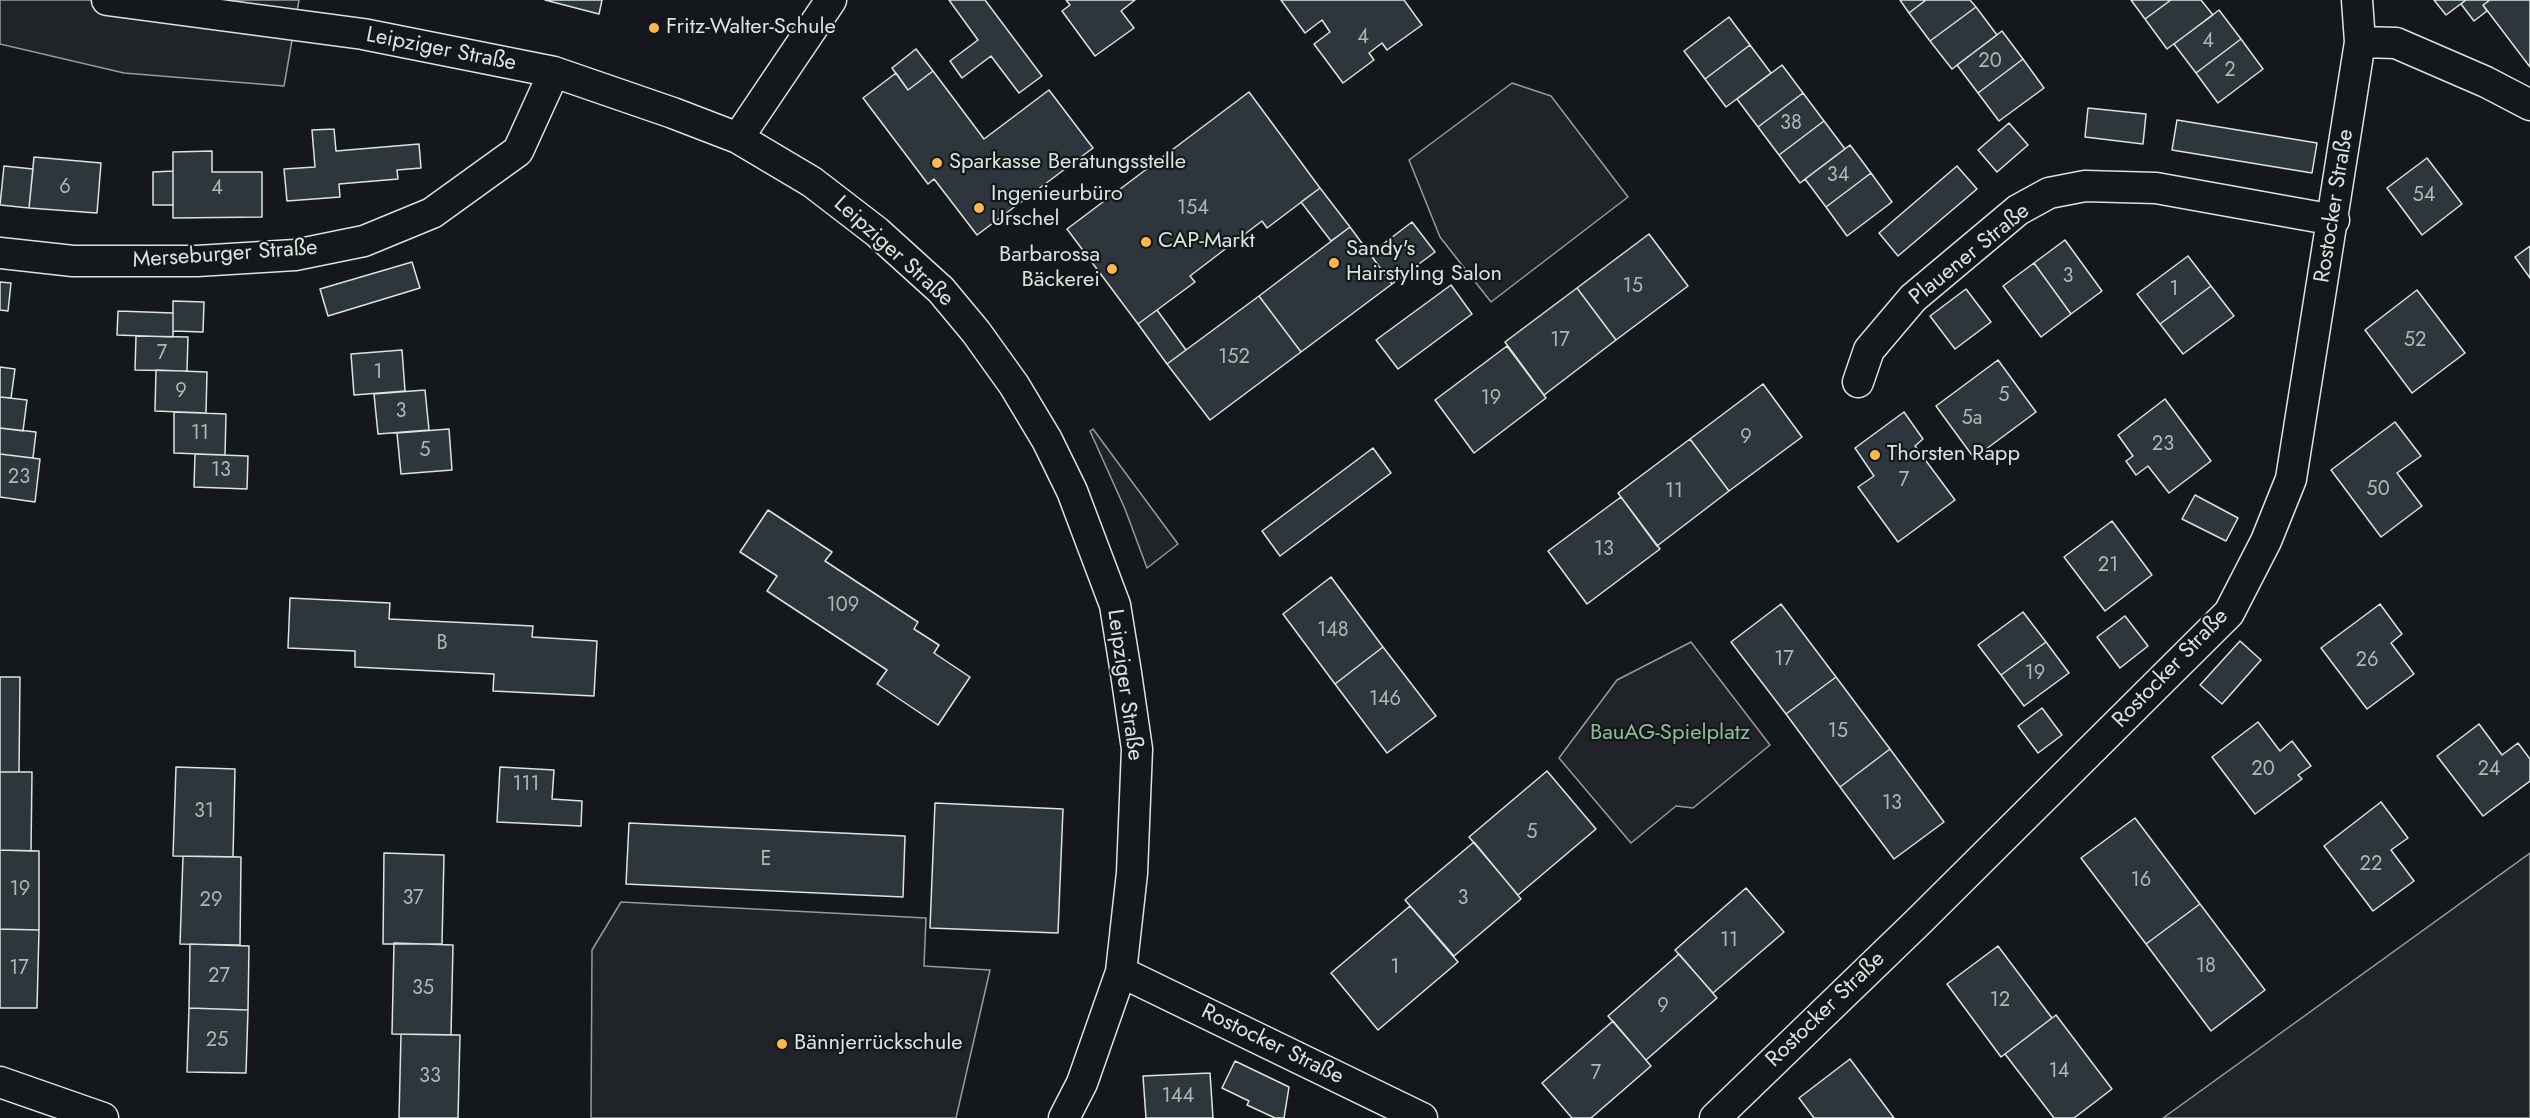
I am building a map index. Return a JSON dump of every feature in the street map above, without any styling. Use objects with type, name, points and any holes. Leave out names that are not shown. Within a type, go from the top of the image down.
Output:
[{"type":"street","name":"Leipziger Straße","points":[[107,0],[363,34],[554,72],[673,112],[738,138],[812,182],[877,232],[940,290],[976,332],[1014,385],[1047,440],[1072,491],[1115,604],[1137,749],[1132,873],[1121,972],[1082,1083],[1064,1118]]},
{"type":"street","points":[[738,138],[831,0]]},
{"type":"street","name":"Rostocker Straße","points":[[1715,1118],[1917,923],[2229,614],[2266,541],[2291,479],[2334,220],[2360,42],[2357,0]]},
{"type":"street","points":[[2360,42],[2396,44],[2486,82],[2530,105]]},
{"type":"street","name":"Merseburger Straße","points":[[0,253],[73,261],[197,261],[295,255],[364,241],[432,213],[518,151],[554,72]]},
{"type":"street","name":"Plauener Straße","points":[[1858,382],[1869,350],[1913,298],[2018,210],[2049,193],[2085,186],[2156,188],[2334,220]]},
{"type":"street","name":"Rostocker Straße","points":[[1121,972],[1422,1118]]},
{"type":"street","points":[[0,1082],[103,1118]]},
{"type":"green space","points":[[0,0],[299,0],[284,86],[124,73],[0,44]]},
{"type":"green space","points":[[1512,83],[1551,96],[1628,197],[1491,302],[1440,237],[1409,160]]},
{"type":"green space","points":[[1093,429],[1178,544],[1147,568],[1125,509],[1090,431]]},
{"type":"green space","name":"BauAG-Spielplatz","points":[[1691,642],[1770,745],[1693,808],[1676,806],[1631,843],[1559,758],[1617,680]]},
{"type":"green space","points":[[2530,853],[2530,1118],[2163,1118]]},
{"type":"green space","name":"Bännjerrückschule","points":[[621,902],[926,918],[924,966],[990,970],[956,1118],[591,1118],[592,950]]},
{"type":"building","points":[[545,0],[602,0],[599,14]]},
{"type":"building","points":[[949,0],[985,0],[1042,76],[1019,93],[991,56],[962,78],[950,61],[978,40]]},
{"type":"building","points":[[1066,0],[1135,0],[1121,11],[1134,28],[1095,56],[1062,11],[1070,5]]},
{"type":"building","points":[[1281,0],[1404,0],[1422,25],[1387,50],[1382,43],[1369,53],[1374,60],[1343,83],[1314,44],[1330,32],[1322,20],[1305,33]]},
{"type":"building","points":[[1900,0],[1926,0],[1909,13]]},
{"type":"building","points":[[1926,0],[1970,0],[1976,7],[1930,41],[1909,13]]},
{"type":"building","points":[[2131,0],[2171,0],[2145,19]]},
{"type":"building","points":[[2171,0],[2201,0],[2213,15],[2167,49],[2145,19]]},
{"type":"building","points":[[2434,0],[2466,0],[2446,15]]},
{"type":"building","points":[[2466,0],[2490,0],[2483,5],[2487,11],[2474,21],[2461,4]]},
{"type":"building","points":[[2490,0],[2530,0],[2530,67],[2483,5]]},
{"type":"building","points":[[1976,7],[1997,35],[1952,69],[1930,41]]},
{"type":"building","points":[[2219,10],[2241,39],[2196,73],[2174,44]]},
{"type":"building","points":[[1729,17],[1750,45],[1705,79],[1684,51]]},
{"type":"building","points":[[2002,31],[2023,59],[1978,93],[1957,65]]},
{"type":"building","points":[[2241,39],[2263,69],[2218,103],[2196,73]]},
{"type":"building","points":[[1750,45],[1771,73],[1726,107],[1705,79]]},
{"type":"building","points":[[916,49],[933,71],[908,90],[892,68]]},
{"type":"building","points":[[2023,59],[2044,88],[1999,121],[1978,93]]},
{"type":"building","points":[[1782,65],[1803,93],[1758,127],[1737,99]]},
{"type":"building","points":[[933,71],[984,139],[1049,90],[1093,148],[977,235],[934,179],[928,184],[863,98],[896,73],[908,90]]},
{"type":"building","points":[[1249,92],[1320,188],[1267,228],[1262,221],[1190,276],[1195,282],[1138,324],[1067,229]]},
{"type":"building","points":[[1803,93],[1824,121],[1779,155],[1758,127]]},
{"type":"building","points":[[2088,108],[2146,114],[2143,144],[2085,137]]},
{"type":"building","points":[[2177,120],[2317,143],[2312,173],[2172,150]]},
{"type":"building","points":[[1824,121],[1845,149],[1800,183],[1779,155]]},
{"type":"building","points":[[2009,123],[2028,145],[1997,172],[1978,150]]},
{"type":"building","points":[[334,129],[336,151],[419,144],[421,168],[397,170],[398,179],[339,184],[340,197],[287,201],[284,169],[315,167],[312,130]]},
{"type":"building","points":[[1850,145],[1871,173],[1826,207],[1805,179]]},
{"type":"building","points":[[212,151],[212,172],[262,172],[262,217],[173,218],[173,152]]},
{"type":"building","points":[[34,157],[101,163],[97,213],[29,208]]},
{"type":"building","points":[[2427,158],[2462,204],[2422,235],[2387,188]]},
{"type":"building","points":[[4,166],[33,169],[29,208],[0,205]]},
{"type":"building","points":[[1957,166],[1977,189],[1898,256],[1879,233]]},
{"type":"building","points":[[173,171],[173,205],[153,205],[153,172]]},
{"type":"building","points":[[1871,173],[1892,202],[1847,236],[1826,207]]},
{"type":"building","points":[[1320,188],[1350,227],[1331,241],[1301,202]]},
{"type":"building","points":[[1412,222],[1435,252],[1392,284],[1370,254]]},
{"type":"building","points":[[1350,227],[1392,284],[1301,352],[1259,296]]},
{"type":"building","points":[[1649,234],[1688,286],[1616,340],[1577,288]]},
{"type":"building","points":[[2065,240],[2102,291],[2071,314],[2034,263]]},
{"type":"building","points":[[2530,246],[2530,278],[2515,257]]},
{"type":"building","points":[[2188,256],[2211,286],[2160,324],[2137,294]]},
{"type":"building","points":[[412,262],[420,288],[328,316],[320,289]]},
{"type":"building","points":[[2034,263],[2071,314],[2041,337],[2003,286]]},
{"type":"building","points":[[0,282],[11,283],[8,311],[0,310]]},
{"type":"building","points":[[1451,285],[1472,314],[1398,369],[1376,340]]},
{"type":"building","points":[[2211,286],[2234,316],[2183,354],[2160,324]]},
{"type":"building","points":[[1577,288],[1616,340],[1544,395],[1505,342]]},
{"type":"building","points":[[1966,289],[1991,322],[1955,349],[1930,316]]},
{"type":"building","points":[[2417,290],[2465,353],[2412,393],[2365,330]]},
{"type":"building","points":[[1259,296],[1301,352],[1210,420],[1167,364]]},
{"type":"building","points":[[173,301],[204,302],[203,332],[173,331]]},
{"type":"building","points":[[1157,310],[1186,350],[1167,364],[1138,324]]},
{"type":"building","points":[[118,311],[173,313],[173,337],[117,335]]},
{"type":"building","points":[[136,336],[188,337],[187,371],[135,370]]},
{"type":"building","points":[[1507,346],[1546,398],[1474,453],[1435,400]]},
{"type":"building","points":[[402,350],[405,391],[354,395],[351,354]]},
{"type":"building","points":[[1998,360],[2036,412],[1974,458],[1936,406]]},
{"type":"building","points":[[0,367],[15,369],[11,398],[0,397]]},
{"type":"building","points":[[156,370],[207,372],[206,413],[155,411]]},
{"type":"building","points":[[1763,384],[1802,437],[1729,491],[1690,439]]},
{"type":"building","points":[[425,390],[429,430],[378,434],[374,394]]},
{"type":"building","points":[[0,397],[27,400],[23,431],[0,428]]},
{"type":"building","points":[[2165,399],[2211,461],[2169,493],[2148,466],[2136,475],[2126,461],[2133,456],[2118,435]]},
{"type":"building","points":[[174,412],[226,414],[225,455],[174,453]]},
{"type":"building","points":[[1904,412],[1923,439],[1915,446],[1955,500],[1898,542],[1858,487],[1874,476],[1855,448]]},
{"type":"building","points":[[2395,422],[2421,456],[2397,473],[2422,506],[2381,537],[2331,470]]},
{"type":"building","points":[[0,428],[36,432],[33,458],[0,454]]},
{"type":"building","points":[[449,429],[452,470],[401,474],[397,433]]},
{"type":"building","points":[[1690,439],[1729,491],[1657,546],[1618,493]]},
{"type":"building","points":[[1373,448],[1391,473],[1280,556],[1262,531]]},
{"type":"building","points":[[0,454],[40,459],[35,502],[0,497]]},
{"type":"building","points":[[195,454],[248,456],[247,489],[194,487]]},
{"type":"building","points":[[2195,495],[2238,518],[2226,541],[2182,519]]},
{"type":"building","points":[[1621,497],[1660,549],[1587,604],[1548,551]]},
{"type":"building","points":[[768,510],[832,552],[825,561],[918,622],[914,629],[939,645],[934,653],[970,677],[938,725],[877,684],[887,670],[767,591],[777,576],[740,552]]},
{"type":"building","points":[[2112,521],[2152,575],[2105,611],[2064,557]]},
{"type":"building","points":[[1331,577],[1383,647],[1335,684],[1283,614]]},
{"type":"building","points":[[290,598],[390,603],[389,619],[533,626],[532,637],[597,641],[594,696],[493,691],[494,674],[355,667],[355,651],[288,648]]},
{"type":"building","points":[[1781,604],[1836,677],[1786,714],[1731,642]]},
{"type":"building","points":[[2380,604],[2402,634],[2391,643],[2414,674],[2367,709],[2321,648]]},
{"type":"building","points":[[2023,612],[2046,642],[2001,675],[1978,645]]},
{"type":"building","points":[[2125,616],[2148,646],[2120,668],[2097,637]]},
{"type":"building","points":[[2240,641],[2261,660],[2222,704],[2200,685]]},
{"type":"building","points":[[2046,642],[2069,673],[2024,706],[2001,675]]},
{"type":"building","points":[[1383,647],[1436,716],[1387,753],[1335,684]]},
{"type":"building","points":[[0,677],[20,677],[19,772],[0,772]]},
{"type":"building","points":[[1836,677],[1890,749],[1840,787],[1786,714]]},
{"type":"building","points":[[2042,708],[2062,735],[2038,753],[2018,726]]},
{"type":"building","points":[[2258,722],[2280,751],[2292,741],[2311,766],[2298,775],[2302,779],[2255,814],[2212,757]]},
{"type":"building","points":[[2479,724],[2502,755],[2518,743],[2530,759],[2530,781],[2483,816],[2437,756]]},
{"type":"building","points":[[1890,749],[1944,822],[1894,859],[1840,787]]},
{"type":"building","points":[[176,767],[235,769],[233,857],[173,856]]},
{"type":"building","points":[[500,767],[554,770],[552,799],[582,801],[581,826],[497,822]]},
{"type":"building","points":[[1547,771],[1596,829],[1518,895],[1469,837]]},
{"type":"building","points":[[0,772],[32,772],[31,851],[0,850]]},
{"type":"building","points":[[2381,802],[2408,838],[2391,850],[2414,881],[2373,911],[2324,846]]},
{"type":"building","points":[[935,803],[1063,809],[1058,933],[930,928]]},
{"type":"building","points":[[2135,818],[2200,904],[2146,944],[2081,858]]},
{"type":"building","points":[[629,823],[905,836],[903,897],[626,884]]},
{"type":"building","points":[[1474,842],[1521,899],[1454,956],[1405,900]]},
{"type":"building","points":[[0,850],[39,851],[39,930],[0,929]]},
{"type":"building","points":[[384,853],[444,855],[442,944],[383,944]]},
{"type":"building","points":[[183,856],[241,857],[240,945],[180,944]]},
{"type":"building","points":[[1746,888],[1784,932],[1713,993],[1675,950]]},
{"type":"building","points":[[2200,904],[2265,990],[2211,1031],[2146,944]]},
{"type":"building","points":[[1410,906],[1458,962],[1378,1030],[1331,973]]},
{"type":"building","points":[[0,929],[39,930],[37,1008],[0,1008]]},
{"type":"building","points":[[394,943],[453,945],[451,1035],[392,1034]]},
{"type":"building","points":[[190,944],[249,946],[248,1010],[189,1008]]},
{"type":"building","points":[[1998,946],[2052,1018],[2001,1057],[1947,984]]},
{"type":"building","points":[[1679,954],[1717,998],[1646,1060],[1608,1016]]},
{"type":"building","points":[[189,1008],[248,1010],[246,1073],[187,1072]]},
{"type":"building","points":[[2056,1015],[2112,1089],[2074,1118],[2054,1118],[2005,1054]]},
{"type":"building","points":[[1613,1021],[1651,1066],[1591,1118],[1572,1118],[1542,1083]]},
{"type":"building","points":[[401,1034],[460,1035],[458,1118],[399,1118]]},
{"type":"building","points":[[1850,1059],[1894,1118],[1814,1118],[1799,1098]]},
{"type":"building","points":[[1235,1061],[1289,1087],[1284,1118],[1275,1118],[1247,1105],[1249,1101],[1222,1088]]},
{"type":"building","points":[[1210,1073],[1213,1118],[1146,1118],[1143,1076]]},
{"type":"place","name":"Fritz-Walter-Schule","points":[[654,28]]},
{"type":"place","name":"Sparkasse Beratungsstelle","points":[[937,163]]},
{"type":"place","name":"Ingenieurbüro Urschel","points":[[979,208]]},
{"type":"place","name":"CAP-Markt","points":[[1146,242]]},
{"type":"place","name":"Sandy's Hairstyling Salon","points":[[1334,263]]},
{"type":"place","name":"Barbarossa Bäckerei","points":[[1112,269]]},
{"type":"place","name":"Thorsten Rapp","points":[[1875,455]]},
{"type":"place","name":"Bännjerrückschule","points":[[782,1044]]}]
